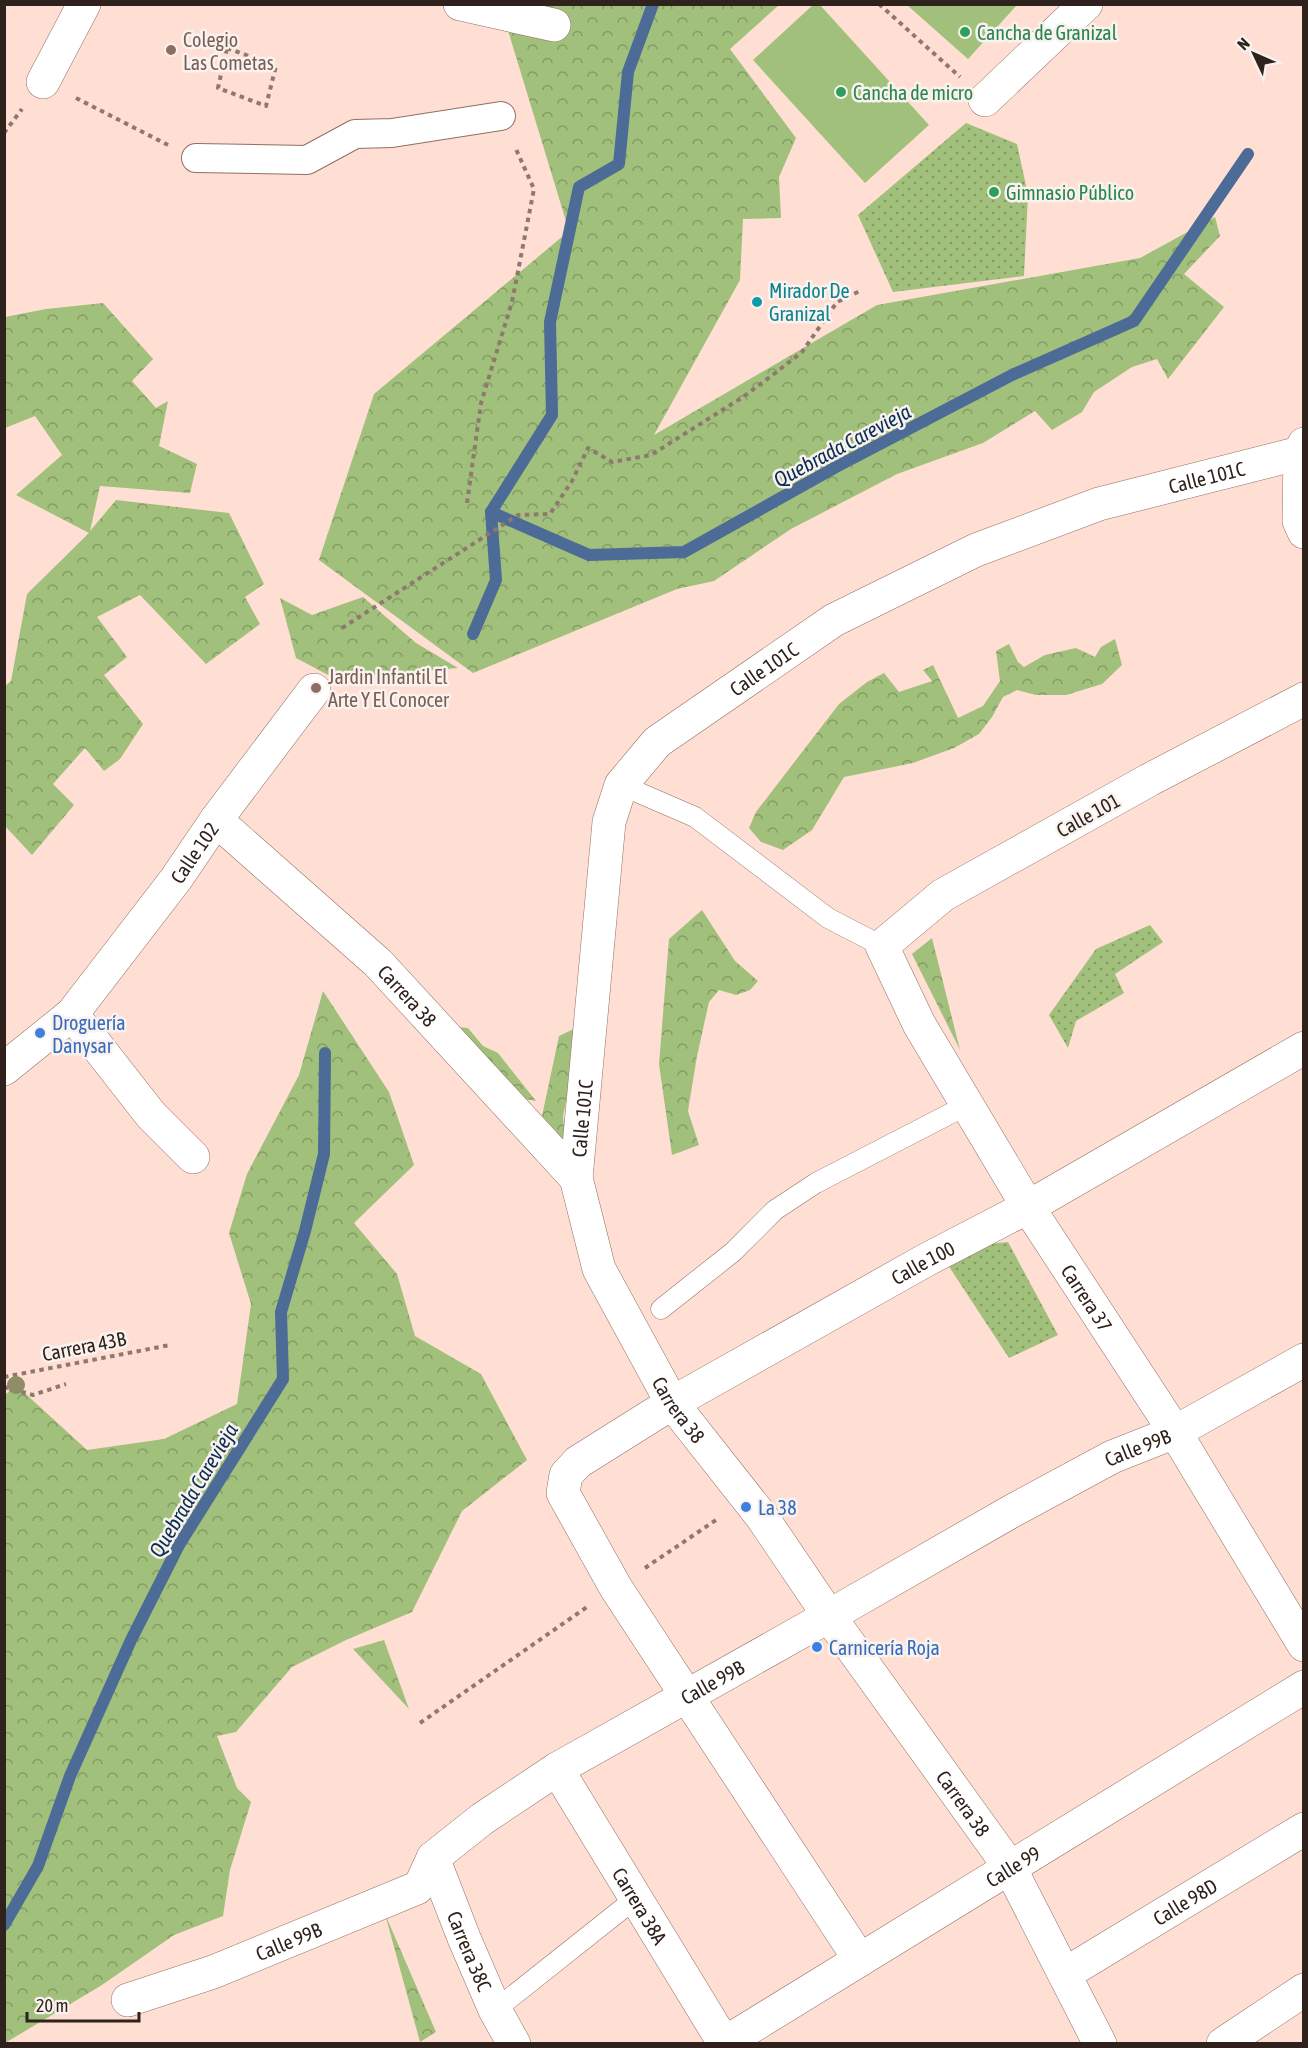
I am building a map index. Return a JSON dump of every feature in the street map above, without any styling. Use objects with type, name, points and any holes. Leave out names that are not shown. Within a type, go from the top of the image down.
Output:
[{"type":"street","points":[[43,82],[84,4]]},
{"type":"street","points":[[460,4],[504,9],[554,25]]},
{"type":"street","points":[[985,100],[1086,4]]},
{"type":"street","points":[[196,158],[307,160],[355,134],[392,133],[501,116]]},
{"type":"street","points":[[1302,449],[1299,521],[1304,532]]},
{"type":"street","name":"Calle 101C","points":[[576,1178],[609,822],[621,785],[657,742],[834,620],[976,550],[1099,504],[1302,449]]},
{"type":"street","name":"Calle 102","points":[[4,1069],[72,1014],[176,879],[216,820],[314,690]]},
{"type":"street","name":"Calle 101","points":[[882,946],[944,895],[1149,780],[1304,699]]},
{"type":"street","name":"Carrera 38","points":[[216,820],[378,963],[576,1178],[599,1269],[672,1403],[762,1517],[830,1616],[1010,1866],[1100,2043]]},
{"type":"street","name":"Carrera 37","points":[[882,946],[919,1024],[1028,1207],[1175,1432],[1304,1645]]},
{"type":"street","points":[[72,1014],[151,1116],[193,1156]]},
{"type":"street","name":"Calle 100","points":[[616,1588],[563,1493],[566,1475],[578,1462],[672,1403],[926,1260],[1028,1207],[1304,1048]]},
{"type":"street","name":"Calle 99B","points":[[128,2000],[213,1972],[417,1888],[433,1858],[482,1819],[557,1769],[1012,1511],[1112,1457],[1175,1432],[1304,1360]]},
{"type":"street","points":[[616,1588],[860,1960]]},
{"type":"street","name":"Calle 99","points":[[723,2043],[1304,1687]]},
{"type":"street","name":"Carrera 38A","points":[[557,1769],[723,2043]]},
{"type":"street","name":"Calle 98D","points":[[1065,1974],[1304,1829]]},
{"type":"street","name":"Carrera 38C","points":[[433,1858],[502,2034]]},
{"type":"street","points":[[1223,2043],[1304,1990]]},
{"type":"lane","points":[[621,785],[695,817],[828,918],[882,946]]},
{"type":"lane","points":[[661,1308],[733,1252],[775,1210],[816,1183],[967,1104]]},
{"type":"lane","points":[[502,2034],[636,1898]]},
{"type":"path","points":[[879,4],[985,100]]},
{"type":"path","points":[[227,48],[276,66],[266,106],[218,88],[227,48]]},
{"type":"path","points":[[43,82],[196,158]]},
{"type":"path","points":[[467,503],[481,403],[512,303],[534,189],[501,116]]},
{"type":"path","points":[[342,628],[518,515],[550,514],[572,482],[588,448],[612,462],[651,455],[743,397],[802,352],[837,302],[862,290]]},
{"type":"path","name":"Carrera 43B","points":[[4,1377],[170,1346]]},
{"type":"path","points":[[4,1387],[33,1395],[66,1384]]},
{"type":"path","points":[[420,1723],[746,1499]]},
{"type":"green space","name":"Cancha de micro","points":[[814,4],[820,5],[929,125],[865,183],[753,60]]},
{"type":"green space","points":[[506,5],[779,5],[730,49],[796,138],[779,177],[781,218],[743,219],[740,280],[654,435],[877,305],[1140,258],[1215,217],[1220,236],[1184,274],[1224,307],[1168,379],[1157,359],[1132,367],[1094,392],[1082,412],[1052,430],[1035,411],[983,443],[897,474],[791,529],[714,581],[677,589],[473,673],[319,560],[374,394],[569,231],[503,14]]},
{"type":"green space","name":"Cancha de Granizal","points":[[907,5],[1017,5],[968,59]]},
{"type":"green space","points":[[966,123],[1017,144],[1028,195],[1024,276],[893,292],[858,215]]},
{"type":"green space","points":[[103,303],[153,359],[132,381],[156,408],[168,401],[159,446],[197,464],[190,493],[100,486],[90,531],[116,500],[229,513],[264,584],[245,597],[260,624],[206,664],[140,595],[97,617],[127,657],[104,675],[143,724],[120,759],[104,771],[85,748],[53,784],[74,805],[32,855],[5,826],[5,686],[11,681],[27,594],[89,533],[16,495],[62,455],[35,416],[5,428],[5,317],[46,309]]},
{"type":"green space","points":[[363,597],[416,643],[458,668],[334,678],[296,658],[280,598],[312,615]]},
{"type":"green space","points":[[1115,639],[1122,665],[1102,684],[1066,695],[1036,695],[1017,690],[1003,697],[979,734],[954,748],[913,763],[844,777],[812,830],[783,850],[761,842],[749,828],[756,812],[839,704],[867,682],[884,673],[899,692],[932,681],[923,670],[933,665],[958,718],[983,706],[1000,681],[996,651],[1009,644],[1018,662],[1024,667],[1045,655],[1076,648],[1095,657],[1101,647]]},
{"type":"green space","points":[[702,910],[735,961],[758,981],[750,990],[736,995],[719,990],[709,1002],[688,1111],[699,1145],[672,1155],[659,1064],[669,939]]},
{"type":"green space","points":[[1150,925],[1163,942],[1115,974],[1124,993],[1076,1021],[1068,1048],[1049,1015],[1096,949]]},
{"type":"green space","points":[[932,938],[960,1050],[912,954]]},
{"type":"green space","points":[[323,991],[389,1092],[414,1165],[354,1223],[397,1274],[415,1336],[481,1374],[527,1460],[462,1511],[412,1612],[346,1640],[292,1667],[236,1732],[217,1736],[237,1788],[251,1802],[230,1870],[223,1916],[174,1935],[102,1985],[5,2043],[5,1395],[16,1385],[87,1450],[164,1439],[237,1404],[251,1304],[229,1233],[247,1174],[299,1075]]},
{"type":"green space","points":[[580,1026],[563,1117],[567,1157],[556,1147],[556,1131],[542,1116],[559,1036]]},
{"type":"green space","points":[[457,1027],[468,1028],[483,1046],[498,1053],[536,1101],[513,1097]]},
{"type":"green space","points":[[1008,1242],[1058,1335],[1009,1358],[948,1265],[958,1247]]},
{"type":"green space","points":[[384,1640],[409,1709],[353,1649]]},
{"type":"green space","points":[[385,1914],[436,2032],[420,2042]]},
{"type":"waterway","points":[[491,512],[552,415],[550,322],[579,187],[619,164],[628,72],[653,4]]},
{"type":"waterway","name":"Quebrada Carevieja","points":[[473,634],[496,580],[491,512],[589,555],[684,552],[836,467],[1012,375],[1134,321],[1248,154]]},
{"type":"waterway","name":"Quebrada Carevieja","points":[[4,1925],[38,1866],[70,1776],[131,1640],[179,1545],[283,1379],[281,1312],[305,1231],[324,1154],[325,1053]]},
{"type":"place","name":"Cancha de Granizal","points":[[965,32]]},
{"type":"place","name":"Colegio Las Cometas","points":[[171,50]]},
{"type":"place","name":"Cancha de micro","points":[[841,92]]},
{"type":"place","name":"Gimnasio Público","points":[[994,192]]},
{"type":"place","name":"Mirador De Granizal","points":[[757,302]]},
{"type":"place","name":"Jardin Infantil El Arte Y El Conocer","points":[[316,688]]},
{"type":"place","name":"Droguería Danysar","points":[[40,1033]]},
{"type":"place","name":"La 38","points":[[746,1507]]},
{"type":"place","name":"Carnicería Roja","points":[[817,1647]]}]
